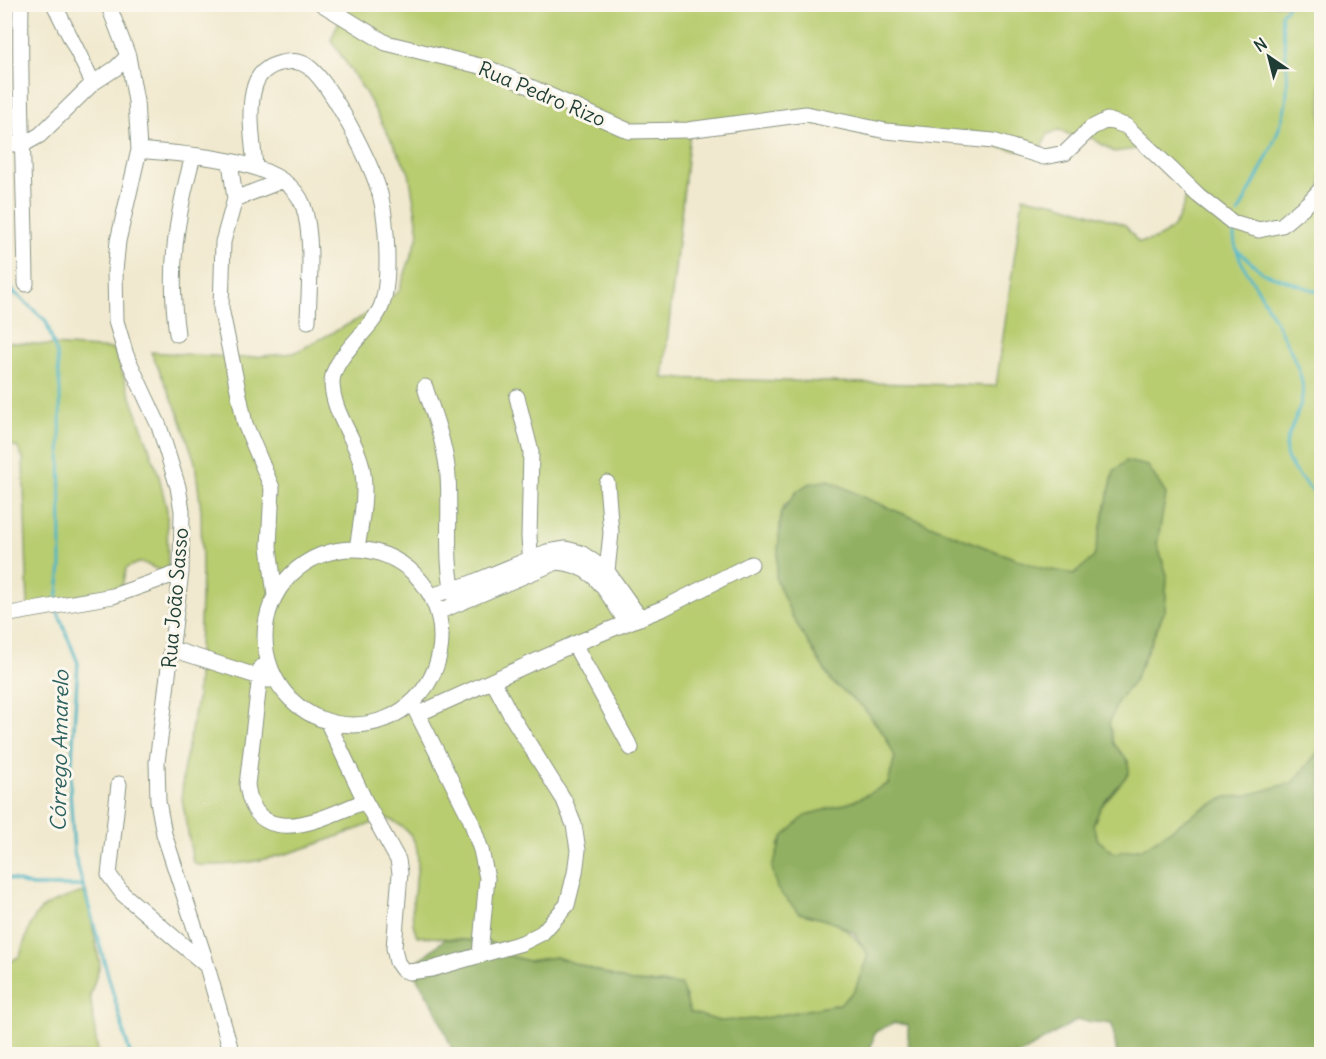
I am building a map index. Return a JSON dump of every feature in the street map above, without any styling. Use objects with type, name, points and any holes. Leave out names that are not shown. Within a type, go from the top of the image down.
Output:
[{"type":"street","points":[[21,4],[20,71],[24,144],[26,284]]},
{"type":"street","points":[[54,4],[93,83]]},
{"type":"street","name":"Rua João Sasso","points":[[108,4],[128,56],[136,101],[139,150],[118,241],[115,271],[116,321],[126,355],[159,426],[178,487],[182,511],[181,572],[157,762],[157,793],[164,834],[207,966],[232,1054]]},
{"type":"street","name":"Rua Pedro Rizo","points":[[322,4],[386,43],[488,68],[539,93],[629,130],[688,130],[806,114],[886,131],[993,141],[1044,157],[1065,153],[1091,128],[1107,120],[1126,126],[1198,195],[1232,222],[1259,230],[1282,225],[1322,188]]},
{"type":"street","points":[[4,144],[24,144],[46,129],[93,83],[116,68],[128,56]]},
{"type":"street","points":[[255,167],[251,104],[255,85],[261,72],[273,65],[299,61],[310,68],[333,97],[371,169],[380,196],[387,268],[381,308],[342,360],[332,381],[339,411],[361,463],[363,503],[357,549]]},
{"type":"street","points":[[139,150],[230,161],[255,167],[295,190],[303,206],[307,227],[309,321]]},
{"type":"street","points":[[177,334],[172,263],[177,222],[193,156]]},
{"type":"street","points":[[230,161],[235,199],[223,242],[221,308],[245,424],[272,488],[269,546],[275,596]]},
{"type":"street","points":[[235,199],[280,181]]},
{"type":"street","points":[[425,387],[448,473],[454,598]]},
{"type":"street","points":[[517,398],[531,452],[531,566]]},
{"type":"street","points":[[607,483],[611,533],[607,571]]},
{"type":"street","points":[[365,801],[306,824],[279,825],[261,818],[249,802],[247,785],[268,674],[265,632],[275,596],[290,576],[309,561],[332,551],[357,549],[380,553],[400,562],[418,577],[431,596],[438,612],[441,637],[438,661],[415,708]]},
{"type":"street","points":[[531,566],[547,552],[566,549],[581,553],[607,571],[633,621]]},
{"type":"street","points":[[438,612],[454,598],[531,566],[557,562],[575,563],[585,568],[633,621]]},
{"type":"street","points":[[172,644],[268,674],[290,699],[307,712],[327,721],[357,725],[386,718],[493,681],[574,644],[633,621],[751,564]]},
{"type":"street","points":[[4,615],[113,596],[181,572]]},
{"type":"street","points":[[431,596],[454,598]]},
{"type":"street","points":[[574,644],[631,748]]},
{"type":"street","points":[[327,721],[365,801],[392,847],[400,873],[394,948],[397,962],[402,969],[409,972],[432,969],[522,943],[542,933],[556,921],[567,905],[578,850],[574,825],[564,800],[512,717],[493,681]]},
{"type":"street","points":[[415,708],[470,818],[481,850],[487,878],[480,954]]},
{"type":"street","points":[[119,784],[109,875],[123,894],[207,966]]},
{"type":"green space","points":[[320,5],[1321,5],[1321,748],[1294,782],[1245,796],[1227,797],[1202,809],[1144,848],[1114,853],[1098,840],[1093,825],[1101,807],[1129,773],[1128,761],[1114,744],[1109,724],[1118,701],[1134,681],[1165,610],[1167,575],[1157,544],[1166,494],[1114,471],[1094,558],[1074,574],[1040,568],[971,542],[865,498],[829,480],[785,504],[781,513],[776,579],[792,616],[832,682],[863,707],[884,734],[895,756],[888,784],[854,801],[803,821],[786,835],[778,846],[799,913],[839,925],[853,936],[868,955],[855,990],[840,1004],[759,1019],[719,1021],[689,1012],[686,996],[664,983],[631,982],[556,957],[528,961],[506,955],[490,942],[417,936],[413,920],[413,903],[418,855],[414,841],[404,828],[386,818],[294,852],[270,858],[246,863],[197,865],[193,862],[182,798],[183,772],[197,700],[202,573],[201,510],[195,462],[178,412],[151,352],[243,358],[294,353],[362,317],[399,291],[419,233],[409,173],[365,92],[331,40],[340,19]],"holes":[[[847,120],[1038,154],[1048,134],[1059,130],[1075,137],[1092,138],[1114,152],[1142,148],[1189,184],[1180,216],[1169,231],[1161,237],[1138,242],[1125,225],[1057,203],[1023,197],[996,386],[663,378],[691,124]]]},
{"type":"green space","points":[[4,342],[114,349],[159,476],[167,510],[168,574],[141,562],[126,568],[122,586],[28,607],[23,458],[17,447],[5,443]]},
{"type":"green space","points":[[1126,461],[1148,466],[1166,494],[1157,544],[1167,575],[1165,610],[1134,681],[1118,701],[1109,723],[1114,744],[1128,761],[1129,773],[1101,806],[1093,825],[1098,840],[1114,853],[1144,848],[1202,809],[1227,797],[1245,796],[1294,782],[1321,748],[1321,1054],[1117,1054],[1112,1024],[1077,1020],[1020,1054],[908,1054],[908,1025],[893,1023],[875,1032],[869,1054],[454,1054],[435,1008],[409,965],[419,960],[445,939],[490,942],[506,955],[528,961],[556,957],[631,982],[681,985],[690,1012],[719,1021],[759,1019],[840,1004],[855,990],[868,955],[854,933],[834,922],[799,913],[777,889],[772,867],[783,837],[806,815],[852,802],[888,784],[895,757],[884,734],[863,707],[832,682],[792,616],[776,579],[781,513],[797,491],[808,484],[829,480],[865,498],[971,542],[1040,568],[1074,574],[1094,557],[1114,471]]},
{"type":"green space","points":[[86,891],[100,965],[90,995],[98,1054],[5,1054],[5,965],[20,956],[34,918],[40,911],[56,901]]},
{"type":"waterway","points":[[1238,214],[1266,160],[1283,117],[1287,81],[1281,14],[1290,4]]},
{"type":"waterway","points":[[1234,228],[1238,255],[1283,336],[1301,378],[1303,389],[1298,411],[1287,440],[1287,457],[1297,474],[1322,500]]},
{"type":"waterway","points":[[1236,249],[1263,273],[1322,293]]},
{"type":"waterway","name":"Córrego Amarelo","points":[[4,283],[46,321],[57,355],[60,390],[61,567],[57,600]]},
{"type":"waterway","points":[[4,316],[13,290]]},
{"type":"waterway","name":"Córrego Amarelo","points":[[57,610],[78,663],[70,790],[74,853],[130,1054]]},
{"type":"waterway","points":[[4,877],[32,886],[83,886]]}]
